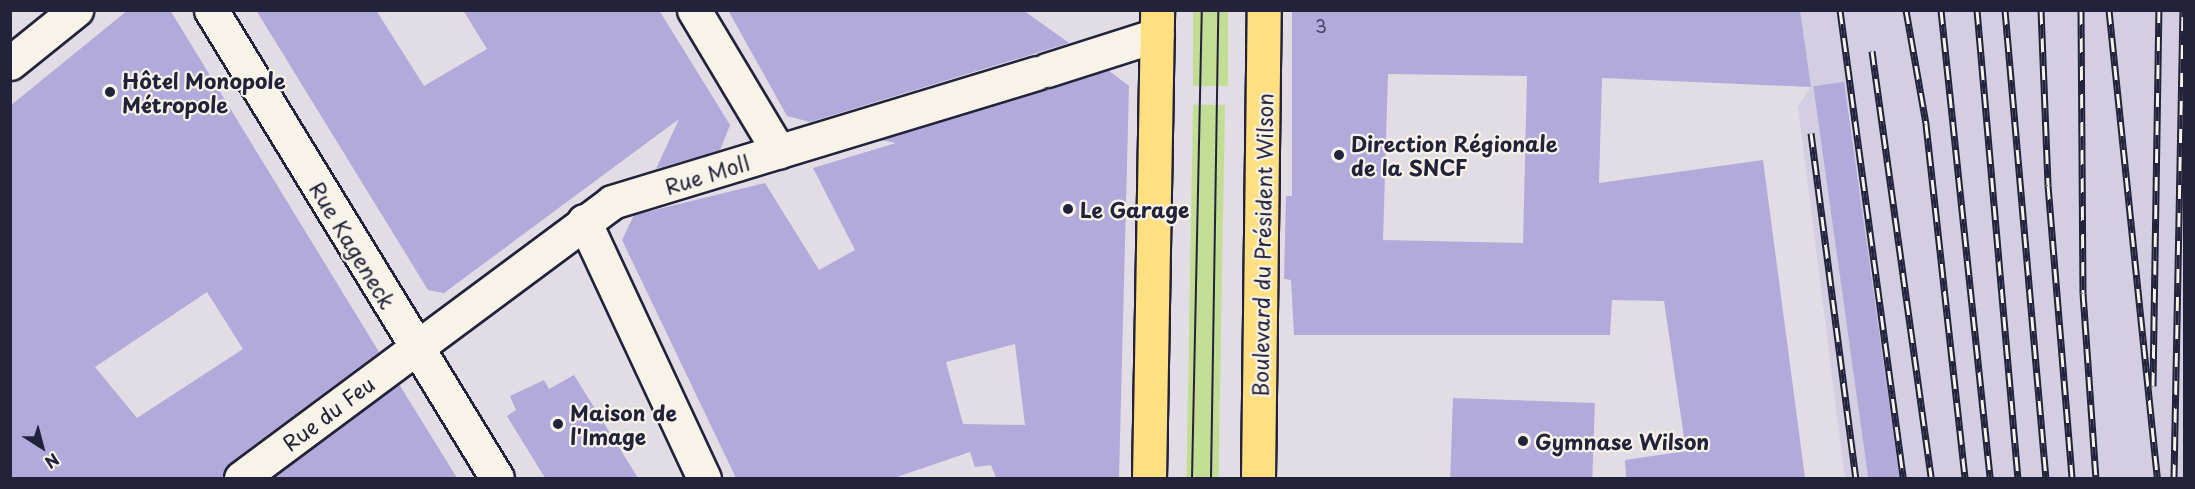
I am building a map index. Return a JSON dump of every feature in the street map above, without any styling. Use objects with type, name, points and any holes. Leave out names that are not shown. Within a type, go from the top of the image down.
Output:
[{"type":"main road","name":"Boulevard du Président Wilson","points":[[1258,478],[1264,10]]},
{"type":"main road","points":[[1149,478],[1157,23]]},
{"type":"street","points":[[10,63],[75,10]]},
{"type":"street","name":"Rue Kageneck","points":[[211,10],[415,348],[497,478]]},
{"type":"street","points":[[694,10],[779,152]]},
{"type":"street","name":"Rue Moll","points":[[415,348],[612,202],[1042,71],[1157,23]]},
{"type":"street","points":[[584,221],[704,478]]},
{"type":"street","name":"Rue du Feu","points":[[241,478],[415,348]]},
{"type":"shaded area","points":[[1800,11],[2184,11],[2184,478],[1845,478],[1798,107],[1811,86]]},
{"type":"green space","points":[[1193,11],[1228,11],[1228,86],[1193,86]]},
{"type":"green space","points":[[1193,104],[1225,105],[1218,478],[1186,477]]},
{"type":"building","points":[[128,10],[170,10],[379,352],[230,463],[223,478],[10,478],[10,106]],"holes":[[[207,292],[243,349],[137,418],[95,367]]]},
{"type":"building","points":[[256,10],[376,10],[424,86],[487,49],[463,10],[659,10],[730,125],[720,150],[656,169],[679,119],[444,293],[428,290]]},
{"type":"building","points":[[728,10],[1023,10],[1069,43],[810,122],[787,116]]},
{"type":"building","name":"Direction Régionale de la SNCF","points":[[1292,10],[1800,10],[1811,87],[1602,78],[1599,183],[1763,160],[1805,478],[1626,478],[1625,460],[1686,451],[1664,301],[1612,300],[1610,335],[1294,335],[1291,280],[1284,279],[1286,196],[1292,196]],"holes":[[[1388,74],[1527,76],[1523,243],[1383,240]]]},
{"type":"building","points":[[1108,70],[1129,86],[1119,478],[996,478],[991,465],[975,467],[970,452],[894,478],[736,478],[622,240],[634,215],[765,183],[819,270],[855,250],[813,168],[896,143],[881,140]],"holes":[[[1015,344],[1025,425],[963,424],[946,362]]]},
{"type":"building","points":[[1844,82],[1900,478],[1868,478],[1813,86]]},
{"type":"building","name":"Maison de l'Image","points":[[574,375],[638,478],[545,478],[507,416],[516,410],[510,396],[544,380],[549,389]]},
{"type":"building","points":[[399,384],[457,478],[272,478]]},
{"type":"building","name":"Gymnase Wilson","points":[[1453,398],[1595,403],[1592,478],[1450,478]]},
{"type":"tram line","points":[[1192,478],[1202,10]]},
{"type":"tram line","points":[[1211,478],[1218,10]]},
{"type":"railway","points":[[1840,10],[1903,478]]},
{"type":"railway","points":[[1906,10],[1926,124],[1965,478]]},
{"type":"railway","points":[[1941,10],[1990,478]]},
{"type":"railway","points":[[1977,10],[2018,478]]},
{"type":"railway","points":[[2005,10],[2046,478]]},
{"type":"railway","points":[[2041,10],[2048,185],[2072,478]]},
{"type":"railway","points":[[2081,10],[2083,293],[2096,478]]},
{"type":"railway","points":[[2109,10],[2157,478]]},
{"type":"railway","points":[[2153,386],[2159,10]]},
{"type":"railway","points":[[2174,478],[2183,10]]},
{"type":"railway","points":[[1872,51],[1931,478]]},
{"type":"railway","points":[[1811,133],[1856,478]]},
{"type":"place","name":"Hôtel Monopole Métropole","points":[[110,92]]},
{"type":"place","name":"Direction Régionale de la SNCF","points":[[1339,155]]},
{"type":"place","name":"Le Garage","points":[[1068,209]]},
{"type":"place","name":"Maison de l'Image","points":[[558,424]]},
{"type":"place","name":"Gymnase Wilson","points":[[1523,441]]}]
